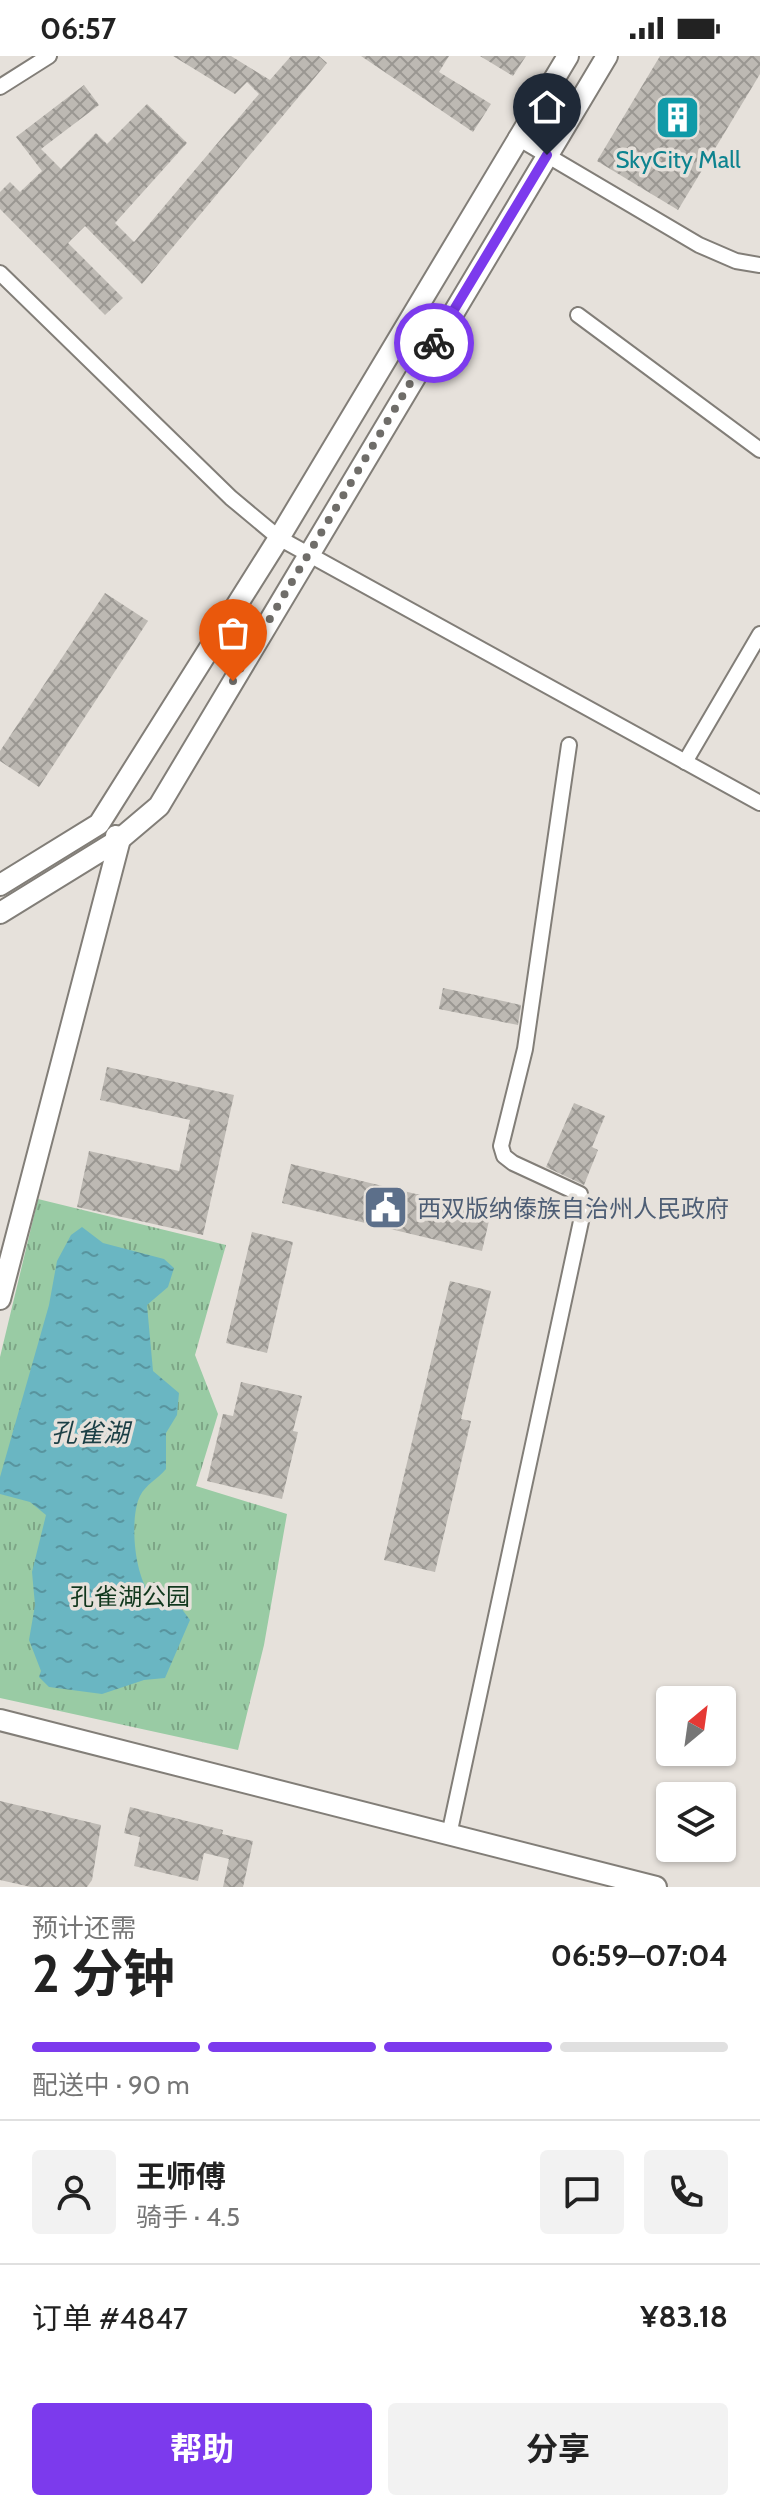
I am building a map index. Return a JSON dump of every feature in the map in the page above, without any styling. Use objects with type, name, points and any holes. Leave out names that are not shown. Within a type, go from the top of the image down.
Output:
[{"type":"main road","points":[[0,885],[99,824],[279,538],[516,137],[568,56]]},
{"type":"main road","points":[[0,913],[120,839],[159,806],[306,555],[607,56]]},
{"type":"main road","points":[[99,824],[120,839]]},
{"type":"main road","points":[[0,1299],[120,839]]},
{"type":"main road","points":[[0,1720],[656,1887]]},
{"type":"street","points":[[0,87],[49,56]]},
{"type":"street","points":[[516,137],[699,245],[736,261],[760,265]]},
{"type":"street","points":[[0,273],[231,498],[279,538],[760,803]]},
{"type":"street","points":[[578,315],[760,450]]},
{"type":"street","points":[[685,762],[760,634]]},
{"type":"street","points":[[449,1835],[583,1212],[580,1194],[513,1163],[504,1156],[501,1146],[525,1049],[569,745]]},
{"type":"green space","name":"孔雀湖公园","points":[[38,1199],[226,1245],[195,1355],[218,1414],[196,1486],[287,1514],[264,1645],[238,1750],[0,1698],[0,1357]]},
{"type":"water","name":"孔雀湖","points":[[82,1227],[103,1243],[164,1259],[174,1268],[168,1287],[147,1305],[153,1371],[179,1393],[177,1415],[166,1433],[166,1469],[140,1496],[134,1533],[138,1564],[147,1590],[156,1600],[178,1604],[190,1620],[165,1678],[144,1680],[102,1694],[49,1687],[39,1677],[41,1671],[29,1640],[35,1605],[32,1572],[46,1515],[30,1502],[0,1494],[0,1477],[49,1305],[57,1261],[71,1235]]},
{"type":"building","points":[[173,56],[231,56],[270,80],[291,56],[319,56],[327,63],[142,284],[85,226],[68,243],[123,298],[105,315],[0,209],[0,192],[10,182],[20,192],[42,171],[16,137],[84,85],[99,105],[41,149],[61,169],[96,133],[107,144],[147,104],[187,143],[115,223],[134,242],[259,94],[247,82],[235,94]]},
{"type":"building","points":[[361,56],[449,56],[439,72],[491,104],[473,132]]},
{"type":"building","points":[[480,56],[526,56],[513,76]]},
{"type":"building","name":"SkyCity Mall","points":[[660,56],[760,56],[760,74],[678,210],[597,161]]},
{"type":"building","points":[[105,593],[148,621],[39,787],[0,761],[0,751]]},
{"type":"building","points":[[443,988],[521,1005],[518,1025],[439,1009]]},
{"type":"building","points":[[107,1067],[234,1095],[203,1235],[77,1207],[89,1151],[179,1171],[190,1120],[100,1100]]},
{"type":"building","points":[[574,1103],[605,1116],[592,1147],[598,1150],[584,1185],[546,1167]]},
{"type":"building","name":"西双版纳傣族自治州人民政府","points":[[291,1164],[491,1212],[482,1251],[282,1203]]},
{"type":"building","points":[[252,1232],[293,1242],[267,1353],[226,1343]]},
{"type":"building","points":[[450,1281],[491,1291],[461,1419],[471,1421],[435,1572],[384,1560]]},
{"type":"building","points":[[241,1382],[302,1396],[293,1431],[298,1432],[282,1499],[207,1481],[223,1414],[233,1416]]},
{"type":"building","points":[[0,1801],[101,1825],[92,1880],[87,1887],[31,1887],[0,1880]]},
{"type":"building","points":[[130,1807],[223,1830],[222,1834],[253,1841],[243,1887],[223,1887],[229,1859],[204,1853],[198,1881],[134,1866],[140,1837],[124,1833]]},
{"type":"way so far","points":[[233,681],[434,343]]},
{"type":"place","name":"SkyCity Mall","points":[[678,117]]},
{"type":"place","name":"西双版纳傣族自治州人民政府","points":[[386,1208]]},
{"type":"route","points":[[434,343],[547,155]]}]
